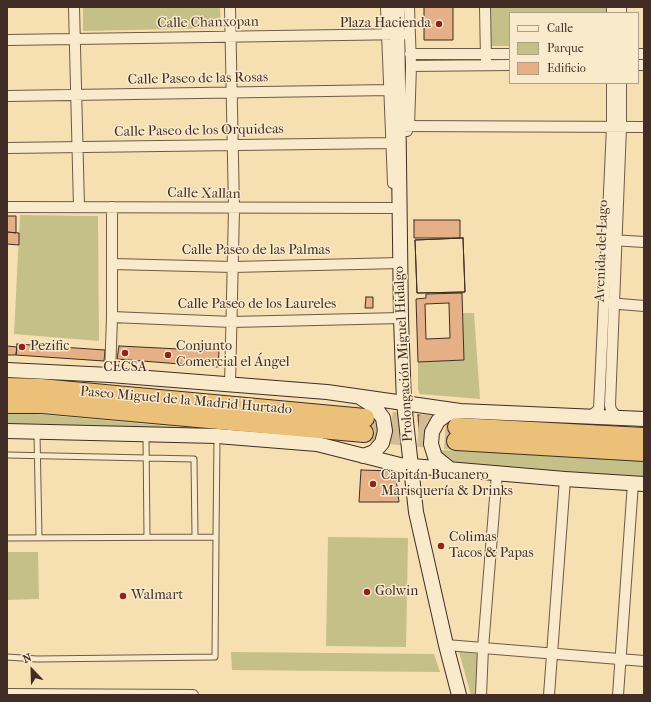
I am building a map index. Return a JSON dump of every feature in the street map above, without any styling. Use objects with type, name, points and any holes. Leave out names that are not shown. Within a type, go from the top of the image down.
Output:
[{"type":"highway","name":"Paseo Miguel de la Madrid Hurtado","points":[[7,387],[40,388],[364,426],[42,404],[7,404]]},
{"type":"highway","points":[[457,426],[644,437]]},
{"type":"highway","points":[[457,426],[644,452]]},
{"type":"street","points":[[74,7],[79,207]]},
{"type":"street","points":[[230,7],[234,209],[230,385]]},
{"type":"street","points":[[386,7],[398,34],[410,54],[404,126],[644,127]]},
{"type":"street","name":"Prolongación Miguel Hidalgo","points":[[397,7],[404,126],[395,143],[404,403],[416,512],[446,645],[459,695]]},
{"type":"street","points":[[395,143],[390,90],[398,34],[408,7]]},
{"type":"street","points":[[485,7],[486,66]]},
{"type":"street","name":"Calle Chanxopan","points":[[7,40],[398,34]]},
{"type":"street","points":[[410,54],[509,54]]},
{"type":"street","points":[[410,66],[509,66]]},
{"type":"street","name":"Avenida del Lago","points":[[612,84],[617,127]]},
{"type":"street","name":"Avenida del Lago","points":[[618,418],[611,410],[610,405],[608,338],[617,127],[621,84]]},
{"type":"street","name":"Calle Paseo de las Rosas","points":[[7,96],[390,90]]},
{"type":"street","name":"Calle Paseo de los Orquideas","points":[[7,148],[395,143]]},
{"type":"street","name":"Calle Xallan","points":[[7,207],[234,209],[397,208]]},
{"type":"street","points":[[110,375],[112,317],[112,207]]},
{"type":"street","points":[[612,240],[644,242]]},
{"type":"street","name":"Calle Paseo de las Palmas","points":[[112,264],[233,267],[400,260]]},
{"type":"street","points":[[609,303],[644,306]]},
{"type":"street","name":"Calle Paseo de los Laureles","points":[[112,317],[232,322],[401,318]]},
{"type":"street","name":"Avenida del Lago","points":[[591,416],[600,409],[608,338]]},
{"type":"street","points":[[7,370],[110,375],[327,392],[404,403],[457,426],[591,416],[644,419]]},
{"type":"street","points":[[361,398],[374,406],[383,418],[385,431],[382,444],[374,452],[363,456]]},
{"type":"street","points":[[451,470],[435,457],[431,444],[432,432],[438,421],[446,414],[457,426]]},
{"type":"street","points":[[7,431],[146,435],[178,434],[317,444],[400,465],[565,479],[639,483],[618,695]]},
{"type":"street","points":[[481,695],[483,648],[497,473]]},
{"type":"street","points":[[549,695],[565,479]]},
{"type":"street","points":[[446,645],[644,661]]},
{"type":"street","points":[[7,694],[193,695]]},
{"type":"lane","points":[[36,432],[39,538]]},
{"type":"lane","points":[[146,435],[147,536]]},
{"type":"lane","points":[[7,657],[37,659],[216,657],[217,436]]},
{"type":"lane","points":[[7,455],[194,459],[195,536]]},
{"type":"lane","points":[[7,538],[216,536]]},
{"type":"green space","points":[[83,7],[220,7],[221,28],[83,31]]},
{"type":"green space","points":[[491,7],[606,7],[606,12],[509,12],[509,46],[491,46]]},
{"type":"green space","points":[[20,215],[98,216],[99,341],[14,334]]},
{"type":"green space","points":[[463,313],[474,313],[480,399],[420,394],[418,390],[418,362],[464,360]]},
{"type":"green space","points":[[7,413],[26,413],[178,427],[86,430],[7,425]]},
{"type":"green space","points":[[440,450],[644,461],[644,479],[452,465],[441,455]]},
{"type":"green space","name":"Golwin","points":[[328,537],[408,538],[406,647],[326,646]]},
{"type":"green space","points":[[7,552],[38,552],[39,599],[7,600]]},
{"type":"green space","points":[[231,652],[434,654],[440,672],[232,670]]},
{"type":"green space","points":[[459,652],[479,654],[478,695],[471,695]]},
{"type":"building","name":"Plaza Hacienda","points":[[424,7],[453,7],[453,40],[424,40]]},
{"type":"building","points":[[7,216],[16,216],[16,233],[7,232]]},
{"type":"building","points":[[414,220],[460,220],[460,238],[414,238]]},
{"type":"building","points":[[7,232],[19,233],[19,245],[7,244]]},
{"type":"building","points":[[463,238],[465,292],[417,293],[415,240]]},
{"type":"building","points":[[463,238],[465,292],[417,293],[415,240]]},
{"type":"building","points":[[462,293],[464,360],[418,362],[416,299],[426,298],[426,294]],"holes":[[[449,303],[450,338],[426,339],[425,304]]]},
{"type":"building","points":[[366,297],[373,297],[373,308],[365,308]]},
{"type":"building","points":[[17,344],[105,350],[104,361],[16,355]]},
{"type":"building","points":[[7,346],[17,347],[16,355],[7,355]]},
{"type":"building","name":"Conjunto Comercial el Ángel","points":[[119,346],[219,351],[218,367],[117,359]]},
{"type":"building","points":[[418,415],[421,415],[422,432],[419,432]]},
{"type":"building","points":[[361,470],[395,471],[399,502],[359,502]]},
{"type":"tunnel","points":[[365,418],[457,427]]},
{"type":"tunnel","points":[[364,433],[456,441]]},
{"type":"place","name":"Plaza Hacienda","points":[[439,24]]},
{"type":"place","name":"Pezific","points":[[22,347]]},
{"type":"place","name":"CECSA","points":[[125,353]]},
{"type":"place","name":"Conjunto Comercial el Ángel","points":[[168,355]]},
{"type":"place","name":"Capitán Bucanero Marisquería & Drinks","points":[[373,484]]},
{"type":"place","name":"Colimas Tacos & Papas","points":[[441,546]]},
{"type":"place","name":"Golwin","points":[[367,592]]},
{"type":"place","name":"Walmart","points":[[123,596]]}]
